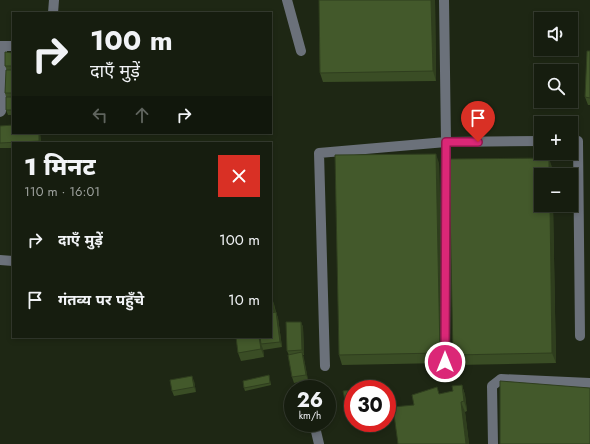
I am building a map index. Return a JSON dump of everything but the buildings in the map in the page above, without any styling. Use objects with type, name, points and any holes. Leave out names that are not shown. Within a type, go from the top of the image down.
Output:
[{"type":"street","points":[[53,12],[54,0]]},
{"type":"street","points":[[287,0],[301,51]]},
{"type":"street","points":[[444,0],[446,142],[445,362]]},
{"type":"street","points":[[0,112],[1,46],[12,46]]},
{"type":"street","points":[[324,366],[319,153],[446,142],[534,141]]},
{"type":"street","points":[[578,141],[580,336]]},
{"type":"street","points":[[0,260],[12,261]]},
{"type":"street","points":[[493,444],[492,386],[501,379],[590,383]]},
{"type":"street","points":[[316,432],[319,444]]},
{"type":"route","points":[[445,362],[446,142],[478,142]]}]
